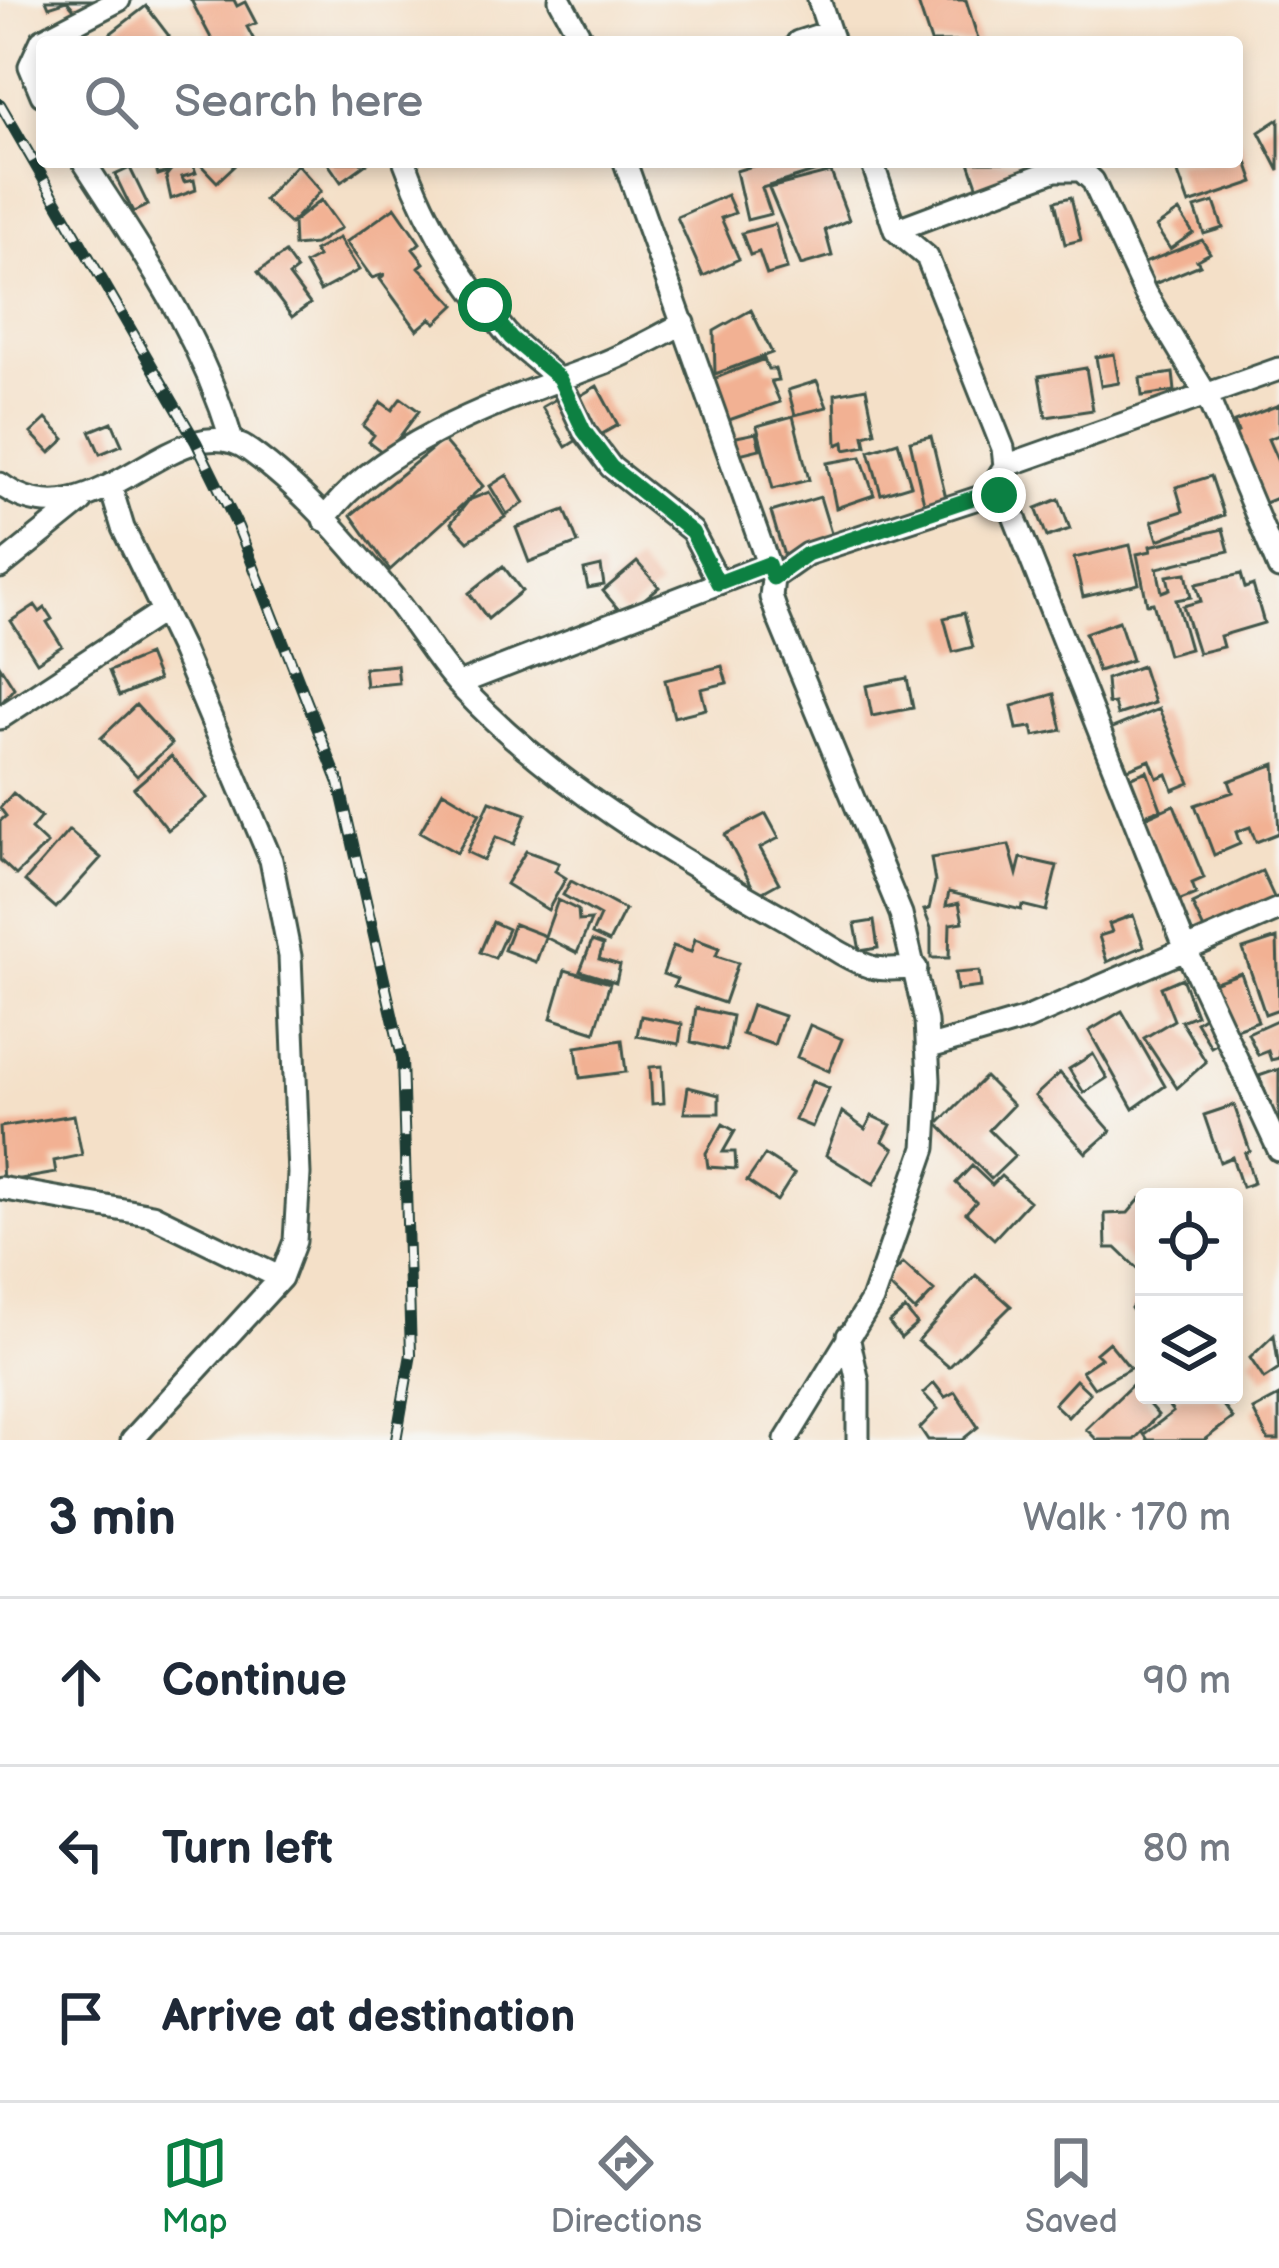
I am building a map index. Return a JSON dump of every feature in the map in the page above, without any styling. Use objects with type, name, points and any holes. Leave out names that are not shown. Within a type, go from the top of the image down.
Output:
[{"type":"street","points":[[50,36],[119,0]]},
{"type":"street","points":[[560,0],[580,36]]},
{"type":"street","points":[[819,0],[831,36]]},
{"type":"street","points":[[36,53],[30,66],[36,80]]},
{"type":"street","points":[[88,168],[185,318],[209,367],[232,441],[298,491],[390,593],[458,684],[545,769],[715,879],[873,968],[916,968]]},
{"type":"street","points":[[408,168],[425,212],[485,305],[511,338],[558,379],[584,431],[611,467],[692,532],[718,583]]},
{"type":"street","points":[[627,168],[770,571],[778,617],[885,865],[916,968],[927,1048],[925,1148],[872,1300],[786,1440]]},
{"type":"street","points":[[458,684],[718,583],[770,571],[988,493],[1005,466],[1003,448],[927,257],[895,230],[874,168]]},
{"type":"street","points":[[895,230],[1054,170],[1081,170],[1093,181],[1145,292],[1207,396],[1279,568]]},
{"type":"street","points":[[324,520],[341,495],[485,405],[605,363],[684,323]]},
{"type":"street","points":[[1005,466],[1279,369]]},
{"type":"street","points":[[0,566],[82,500],[196,442],[232,441]]},
{"type":"street","points":[[0,484],[32,502],[82,500]]},
{"type":"street","points":[[110,485],[123,528],[164,611],[271,860],[290,956],[298,1174],[295,1241],[281,1278],[132,1440]]},
{"type":"street","points":[[988,493],[1005,500],[1012,511],[1187,952],[1279,1150]]},
{"type":"street","points":[[0,718],[164,611]]},
{"type":"street","points":[[927,1048],[1026,1019],[1279,909]]},
{"type":"street","points":[[0,1188],[152,1215],[281,1278]]},
{"type":"street","points":[[848,1336],[858,1382],[858,1440]]},
{"type":"building","points":[[46,0],[101,0],[79,15],[67,1],[49,7]]},
{"type":"building","points":[[191,0],[234,0],[237,6],[245,2],[256,23],[247,27],[252,36],[210,36]]},
{"type":"building","points":[[917,0],[966,0],[977,36],[929,36]]},
{"type":"building","points":[[146,6],[169,36],[113,36],[111,33]]},
{"type":"building","points":[[1279,119],[1279,171],[1259,132]]},
{"type":"building","points":[[1243,150],[1254,182],[1189,204],[1176,168],[1243,168]]},
{"type":"building","points":[[130,168],[148,205],[133,212],[115,175]]},
{"type":"building","points":[[156,168],[194,168],[196,173],[182,177],[184,182],[194,180],[196,190],[171,199],[166,176],[170,171],[158,175]]},
{"type":"building","points":[[204,168],[232,168],[217,182]]},
{"type":"building","points":[[293,168],[301,168],[321,191],[290,224],[264,200]]},
{"type":"building","points":[[331,168],[361,168],[341,182]]},
{"type":"building","points":[[826,168],[762,188],[771,214],[747,220],[736,171]]},
{"type":"building","points":[[971,168],[1048,168],[979,191]]},
{"type":"building","points":[[831,172],[849,220],[825,230],[832,256],[801,265],[769,188]]},
{"type":"building","points":[[727,195],[735,213],[721,218],[739,259],[703,276],[677,217]]},
{"type":"building","points":[[1071,197],[1081,240],[1065,244],[1055,201]]},
{"type":"building","points":[[321,200],[341,228],[315,244],[294,246],[293,222]]},
{"type":"building","points":[[1214,202],[1223,228],[1204,234],[1195,208]]},
{"type":"building","points":[[395,207],[420,243],[413,249],[424,263],[419,267],[455,305],[436,323],[431,318],[417,330],[380,279],[385,274],[372,278],[346,242]]},
{"type":"building","points":[[1179,211],[1193,233],[1170,249],[1156,227]]},
{"type":"building","points":[[775,224],[787,269],[767,275],[759,252],[750,255],[742,233]]},
{"type":"building","points":[[339,238],[359,270],[320,291],[305,264],[318,257],[314,251]]},
{"type":"building","points":[[1202,240],[1210,253],[1197,260],[1200,265],[1147,287],[1139,265]]},
{"type":"building","points":[[285,253],[297,270],[289,276],[310,304],[292,317],[258,272]]},
{"type":"building","points":[[751,310],[772,353],[715,374],[714,331]]},
{"type":"building","points":[[1114,354],[1119,383],[1101,386],[1096,357]]},
{"type":"building","points":[[764,359],[768,369],[775,369],[778,380],[771,381],[780,402],[729,420],[713,379]]},
{"type":"building","points":[[1086,368],[1093,410],[1046,417],[1039,376]]},
{"type":"building","points":[[1173,373],[1175,391],[1142,396],[1140,378]]},
{"type":"building","points":[[817,381],[827,407],[795,415],[788,390]]},
{"type":"building","points":[[597,386],[618,425],[593,439],[571,401]]},
{"type":"building","points":[[866,388],[875,432],[864,435],[866,446],[845,450],[844,442],[837,445],[835,394]]},
{"type":"building","points":[[563,395],[582,437],[566,447],[542,407]]},
{"type":"building","points":[[401,398],[419,411],[386,455],[369,442],[374,435],[363,426],[381,402],[392,410]]},
{"type":"building","points":[[1279,405],[1279,435],[1268,439],[1279,464],[1279,497],[1262,504],[1232,435],[1238,432],[1234,422]]},
{"type":"building","points":[[793,416],[809,480],[773,489],[757,426]]},
{"type":"building","points":[[46,419],[65,439],[50,453],[31,433]]},
{"type":"building","points":[[112,422],[122,445],[100,454],[90,431]]},
{"type":"building","points":[[756,433],[760,449],[731,456],[727,439]]},
{"type":"building","points":[[931,436],[946,498],[924,503],[910,441]]},
{"type":"building","points":[[443,440],[483,486],[390,570],[351,515]]},
{"type":"building","points":[[898,442],[911,485],[881,494],[869,451]]},
{"type":"building","points":[[861,457],[874,495],[836,508],[827,463]]},
{"type":"building","points":[[507,475],[524,503],[507,514],[490,486]]},
{"type":"building","points":[[1211,476],[1224,515],[1158,540],[1152,521],[1183,511],[1176,487]]},
{"type":"building","points":[[489,492],[505,517],[468,541],[451,523],[469,500]]},
{"type":"building","points":[[820,497],[834,543],[785,559],[771,512]]},
{"type":"building","points":[[1059,499],[1070,529],[1047,537],[1036,508]]},
{"type":"building","points":[[565,510],[578,543],[529,562],[516,528]]},
{"type":"building","points":[[1223,529],[1229,551],[1157,568],[1162,592],[1170,589],[1167,576],[1186,573],[1191,597],[1176,600],[1190,649],[1168,655],[1153,603],[1147,604],[1137,554],[1151,551],[1150,546]]},
{"type":"building","points":[[1130,545],[1139,584],[1083,597],[1074,558]]},
{"type":"building","points":[[637,562],[659,587],[624,616],[603,591]]},
{"type":"building","points":[[503,566],[522,591],[488,619],[469,593]]},
{"type":"building","points":[[601,566],[604,585],[588,588],[584,570]]},
{"type":"building","points":[[1241,574],[1245,588],[1253,585],[1264,623],[1220,636],[1223,647],[1198,653],[1183,606],[1201,601],[1196,584]]},
{"type":"building","points":[[35,605],[40,612],[45,608],[52,619],[47,622],[62,646],[37,662],[11,621]]},
{"type":"building","points":[[964,613],[973,647],[953,652],[944,618]]},
{"type":"building","points":[[1119,621],[1132,660],[1098,671],[1085,633]]},
{"type":"building","points":[[148,655],[158,680],[119,696],[109,671]]},
{"type":"building","points":[[397,665],[399,683],[366,686],[364,668]]},
{"type":"building","points":[[0,666],[14,688],[0,705]]},
{"type":"building","points":[[722,666],[727,683],[701,689],[706,709],[674,717],[665,680]]},
{"type":"building","points":[[1142,666],[1154,703],[1117,715],[1114,703],[1108,704],[1106,679]]},
{"type":"building","points":[[907,678],[913,708],[872,716],[866,686]]},
{"type":"building","points":[[1054,694],[1062,730],[1034,736],[1032,727],[1017,729],[1012,706]]},
{"type":"building","points":[[136,705],[172,744],[137,776],[101,738]]},
{"type":"building","points":[[1159,709],[1190,783],[1173,790],[1167,774],[1157,778],[1150,760],[1128,769],[1110,729]]},
{"type":"building","points":[[171,756],[207,798],[168,830],[134,788]]},
{"type":"building","points":[[1275,764],[1279,833],[1256,842],[1250,827],[1236,832],[1240,844],[1214,855],[1195,805],[1233,792],[1229,781]]},
{"type":"building","points":[[1147,771],[1161,809],[1140,817],[1126,779]]},
{"type":"building","points":[[443,791],[480,813],[457,853],[420,832]]},
{"type":"building","points":[[13,793],[41,817],[31,829],[47,844],[16,875],[0,860],[0,821],[6,816],[0,808]]},
{"type":"building","points":[[490,801],[526,814],[514,844],[496,837],[484,860],[467,852]]},
{"type":"building","points":[[1174,805],[1204,878],[1192,883],[1196,894],[1178,901],[1143,819]]},
{"type":"building","points":[[766,814],[779,838],[760,848],[779,883],[757,895],[725,835]]},
{"type":"building","points":[[69,830],[101,858],[56,908],[25,881]]},
{"type":"building","points":[[1009,845],[1017,874],[1021,858],[1057,866],[1046,911],[1022,905],[1021,910],[949,892],[946,906],[959,903],[963,922],[950,924],[949,958],[931,958],[931,928],[924,910],[929,909],[935,882],[931,858]]},
{"type":"building","points":[[526,851],[559,863],[555,871],[566,878],[548,910],[506,884]]},
{"type":"building","points":[[1262,871],[1278,906],[1208,938],[1192,904]]},
{"type":"building","points":[[571,881],[625,910],[609,942],[592,934],[600,916],[563,895]]},
{"type":"building","points":[[558,900],[578,910],[579,921],[591,920],[577,953],[545,937],[536,962],[504,950],[514,924],[545,936]]},
{"type":"building","points":[[1133,915],[1144,946],[1107,962],[1099,936],[1112,932],[1109,924]]},
{"type":"building","points":[[874,921],[878,948],[860,951],[855,924]]},
{"type":"building","points":[[493,922],[508,929],[495,958],[480,952]]},
{"type":"building","points":[[1277,938],[1279,1009],[1265,1014],[1243,949]]},
{"type":"building","points":[[695,939],[719,948],[716,956],[738,963],[724,1003],[674,986],[677,979],[663,974],[673,946],[691,952]]},
{"type":"building","points":[[592,941],[603,945],[599,959],[620,965],[616,982],[580,971]]},
{"type":"building","points":[[565,970],[610,983],[595,1032],[551,1018]]},
{"type":"building","points":[[979,971],[981,987],[957,990],[955,973]]},
{"type":"building","points":[[1241,973],[1258,1021],[1227,1032],[1210,984]]},
{"type":"building","points":[[1182,978],[1196,1015],[1181,1021],[1206,1062],[1177,1088],[1144,1038],[1174,1020],[1161,987]]},
{"type":"building","points":[[752,1005],[784,1016],[774,1045],[742,1034]]},
{"type":"building","points":[[696,1008],[732,1016],[726,1051],[691,1042]]},
{"type":"building","points":[[1122,1011],[1165,1086],[1133,1109],[1089,1031]]},
{"type":"building","points":[[641,1016],[682,1024],[679,1044],[637,1036]]},
{"type":"building","points":[[1205,1016],[1220,1042],[1211,1047],[1196,1022]]},
{"type":"building","points":[[1279,1019],[1279,1058],[1271,1060],[1268,1051],[1258,1055],[1248,1033]]},
{"type":"building","points":[[810,1025],[842,1039],[829,1071],[797,1057]]},
{"type":"building","points":[[622,1040],[626,1072],[580,1078],[576,1047]]},
{"type":"building","points":[[1093,1054],[1107,1078],[1084,1093],[1069,1069]]},
{"type":"building","points":[[662,1066],[664,1103],[652,1104],[650,1067]]},
{"type":"building","points":[[1279,1069],[1279,1126],[1259,1076]]},
{"type":"building","points":[[1060,1073],[1111,1131],[1086,1153],[1035,1096]]},
{"type":"building","points":[[985,1077],[1013,1105],[989,1130],[1015,1156],[991,1179],[938,1124]]},
{"type":"building","points":[[812,1081],[829,1088],[812,1127],[795,1120]]},
{"type":"building","points":[[688,1087],[719,1095],[719,1113],[684,1113]]},
{"type":"building","points":[[1234,1105],[1250,1151],[1245,1153],[1254,1183],[1242,1187],[1232,1157],[1220,1162],[1204,1115]]},
{"type":"building","points":[[842,1112],[865,1129],[872,1116],[891,1125],[883,1141],[894,1149],[874,1184],[826,1155]]},
{"type":"building","points":[[74,1115],[82,1155],[54,1161],[56,1173],[3,1182],[0,1127]]},
{"type":"building","points":[[723,1124],[735,1131],[723,1152],[735,1152],[736,1169],[708,1167],[706,1153]]},
{"type":"building","points":[[765,1155],[794,1174],[777,1201],[747,1181]]},
{"type":"building","points":[[972,1166],[992,1185],[1001,1176],[1029,1201],[994,1239],[966,1213],[976,1202],[956,1183]]},
{"type":"building","points":[[1135,1205],[1135,1266],[1116,1248],[1106,1248],[1105,1214],[1128,1213]]},
{"type":"building","points":[[903,1263],[934,1291],[915,1311],[885,1282]]},
{"type":"building","points":[[976,1275],[1011,1306],[949,1367],[918,1341]]},
{"type":"building","points":[[905,1309],[917,1324],[901,1338],[889,1323]]},
{"type":"building","points":[[1274,1335],[1279,1369],[1264,1379],[1250,1358]]},
{"type":"building","points":[[1109,1342],[1130,1368],[1094,1388],[1082,1371],[1101,1358],[1096,1353]]},
{"type":"building","points":[[1076,1380],[1090,1393],[1068,1417],[1054,1404]]},
{"type":"building","points":[[934,1383],[945,1397],[955,1392],[978,1427],[962,1440],[928,1440],[920,1428],[938,1409],[923,1393]]},
{"type":"building","points":[[1132,1385],[1135,1404],[1148,1404],[1158,1415],[1134,1440],[1097,1440],[1086,1429]]},
{"type":"building","points":[[1279,1396],[1279,1440],[1268,1440],[1253,1410]]},
{"type":"building","points":[[1222,1404],[1233,1418],[1204,1440],[1148,1440],[1144,1434],[1173,1412],[1168,1405]]},
{"type":"railway","points":[[0,104],[36,166]]},
{"type":"railway","points":[[37,168],[196,442],[238,527],[339,783],[402,1058],[411,1354],[396,1440]]},
{"type":"route","points":[[485,305],[511,338],[559,378],[584,431],[611,467],[674,512],[692,532],[718,583],[768,564],[773,578],[807,554],[988,493],[999,495]]}]
